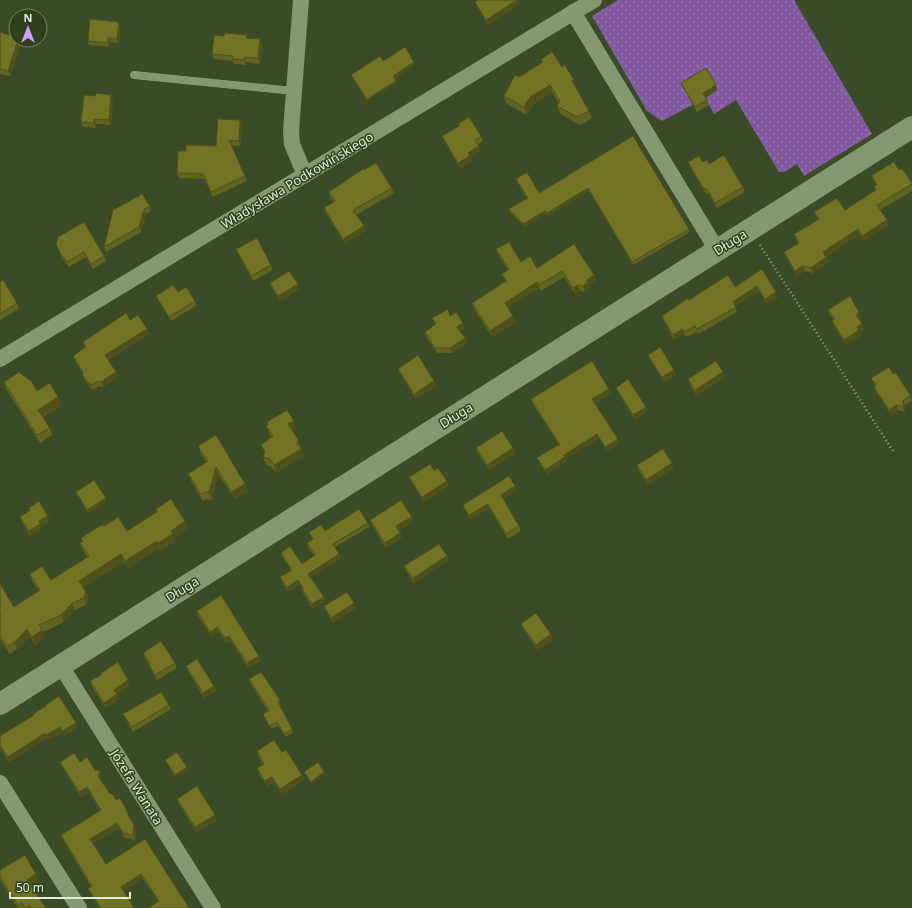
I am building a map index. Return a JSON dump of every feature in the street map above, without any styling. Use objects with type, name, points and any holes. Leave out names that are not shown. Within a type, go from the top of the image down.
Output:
[{"type":"street","points":[[301,0],[291,131],[292,144],[305,176]]},
{"type":"street","name":"Władysława Podkowińskiego","points":[[0,358],[305,176],[594,0]]},
{"type":"street","points":[[573,12],[718,250]]},
{"type":"street","name":"Długa","points":[[2,699],[61,666],[912,127]]},
{"type":"street","name":"Józefa Wanata","points":[[61,666],[213,908]]},
{"type":"street","points":[[0,783],[79,908]]},
{"type":"lane","points":[[134,74],[294,91]]},
{"type":"path","points":[[750,230],[894,451]]},
{"type":"shaded area","points":[[618,0],[794,0],[872,134],[804,176],[797,164],[784,172],[779,172],[736,100],[714,114],[705,98],[662,121],[647,111],[592,16]]},
{"type":"building","points":[[478,0],[517,0],[486,20],[475,2]]},
{"type":"building","points":[[90,19],[119,22],[117,39],[108,38],[108,43],[88,41]]},
{"type":"building","points":[[0,32],[8,34],[8,48],[15,48],[8,71],[0,69]]},
{"type":"building","points":[[225,33],[247,35],[246,38],[260,39],[258,58],[245,57],[244,60],[232,59],[233,56],[212,54],[214,35],[224,36]]},
{"type":"building","points":[[405,47],[414,62],[393,76],[396,81],[367,99],[351,75],[380,56],[383,61]]},
{"type":"building","points":[[552,52],[562,67],[565,65],[589,111],[577,117],[557,106],[560,101],[550,85],[530,97],[524,107],[504,96],[515,75],[519,77],[543,62],[541,59]]},
{"type":"building","points":[[706,68],[716,85],[703,93],[707,100],[695,107],[681,83]]},
{"type":"building","points":[[96,93],[111,95],[109,120],[94,119],[94,123],[81,122],[84,95],[95,96]]},
{"type":"building","points":[[218,117],[219,119],[240,120],[239,141],[229,140],[245,176],[211,192],[203,174],[177,173],[178,151],[186,151],[186,145],[216,146]]},
{"type":"building","points":[[469,117],[481,136],[475,140],[479,146],[468,153],[470,156],[458,163],[442,136],[459,126],[458,124]]},
{"type":"building","points":[[633,136],[689,229],[632,262],[588,188],[547,213],[545,211],[523,224],[509,209],[528,198],[516,179],[527,172],[539,193]]},
{"type":"building","points":[[724,155],[743,187],[715,203],[706,188],[704,189],[688,162],[699,156],[703,162],[707,160],[709,164]]},
{"type":"building","points":[[894,162],[899,170],[902,168],[912,184],[877,205],[887,220],[862,236],[858,229],[823,252],[826,257],[811,268],[803,266],[795,271],[784,252],[799,243],[794,234],[819,219],[814,212],[837,198],[845,210],[876,190],[874,186],[877,185],[872,175]]},
{"type":"building","points":[[376,163],[392,188],[353,210],[364,226],[343,239],[324,208],[335,201],[329,192],[363,169],[364,170]]},
{"type":"building","points":[[142,194],[150,206],[144,209],[139,227],[104,247],[113,210]]},
{"type":"building","points":[[84,222],[104,256],[91,264],[84,252],[67,262],[60,253],[56,244],[58,237]]},
{"type":"building","points":[[257,238],[271,265],[251,276],[236,249]]},
{"type":"building","points":[[509,242],[521,262],[530,256],[537,268],[574,244],[594,275],[588,279],[587,283],[583,286],[578,285],[573,288],[562,271],[539,285],[537,282],[505,303],[513,316],[490,331],[472,303],[506,281],[502,274],[509,269],[496,249]]},
{"type":"building","points":[[762,269],[776,292],[765,299],[757,286],[733,302],[736,307],[697,329],[695,326],[684,332],[682,329],[673,335],[662,316],[688,298],[689,300],[728,275],[735,287]]},
{"type":"building","points":[[289,271],[298,284],[278,296],[270,283]]},
{"type":"building","points":[[3,280],[17,303],[0,314],[0,282]]},
{"type":"building","points":[[173,285],[178,292],[186,287],[195,301],[169,317],[156,296]]},
{"type":"building","points":[[850,296],[859,312],[856,315],[862,324],[857,327],[859,330],[844,340],[832,321],[835,319],[828,310]]},
{"type":"building","points":[[448,309],[450,316],[456,312],[463,323],[457,327],[465,338],[450,348],[435,348],[425,332],[436,324],[432,318]]},
{"type":"building","points":[[126,313],[130,320],[138,315],[147,329],[105,355],[116,372],[101,382],[98,381],[91,385],[82,375],[83,372],[73,356],[86,347],[83,342]]},
{"type":"building","points":[[660,347],[674,370],[662,377],[648,355]]},
{"type":"building","points":[[418,355],[434,381],[414,394],[398,369]]},
{"type":"building","points":[[592,361],[609,389],[592,399],[618,439],[605,447],[597,434],[564,455],[565,457],[545,470],[537,458],[560,445],[531,399]]},
{"type":"building","points":[[716,361],[723,372],[695,390],[688,379]]},
{"type":"building","points":[[889,367],[893,374],[896,373],[911,396],[903,400],[903,407],[896,405],[889,410],[874,387],[876,385],[871,378]]},
{"type":"building","points":[[19,372],[32,382],[37,391],[50,383],[58,397],[38,410],[50,428],[37,435],[4,382]]},
{"type":"building","points":[[628,379],[646,407],[633,415],[616,388]]},
{"type":"building","points":[[287,410],[294,421],[288,424],[299,441],[297,442],[301,449],[274,465],[270,459],[263,457],[265,452],[261,445],[273,436],[266,426],[268,425],[267,422]]},
{"type":"building","points":[[502,431],[513,448],[487,465],[476,448]]},
{"type":"building","points":[[216,435],[245,484],[232,492],[216,467],[209,492],[204,492],[201,494],[188,474],[208,461],[198,446]]},
{"type":"building","points":[[663,449],[672,463],[646,480],[637,465]]},
{"type":"building","points":[[430,464],[434,470],[438,468],[447,481],[422,497],[409,477]]},
{"type":"building","points":[[509,476],[515,486],[501,495],[519,526],[506,534],[488,504],[469,515],[463,505]]},
{"type":"building","points":[[94,480],[106,498],[87,510],[76,492]]},
{"type":"building","points":[[171,499],[185,521],[171,531],[173,534],[158,543],[157,541],[125,561],[121,554],[79,581],[86,592],[84,598],[72,603],[61,615],[39,625],[42,630],[32,637],[27,629],[15,642],[7,646],[0,636],[0,584],[14,607],[40,590],[30,574],[42,566],[51,580],[89,556],[80,543],[83,541],[81,538],[103,524],[104,526],[118,517],[127,531],[157,512],[156,509]]},
{"type":"building","points":[[401,500],[412,517],[396,526],[400,533],[385,543],[370,520]]},
{"type":"building","points":[[39,501],[48,516],[39,521],[40,524],[29,531],[20,517]]},
{"type":"building","points":[[359,509],[368,523],[333,544],[339,554],[308,574],[324,597],[312,604],[298,580],[287,587],[280,577],[292,570],[281,553],[290,546],[302,564],[315,555],[307,543],[313,539],[309,532],[321,525],[325,531]]},
{"type":"building","points":[[439,544],[447,556],[413,578],[404,566]]},
{"type":"building","points":[[347,592],[354,603],[331,618],[324,606]]},
{"type":"building","points":[[221,595],[259,656],[247,663],[229,636],[225,638],[218,627],[210,632],[197,611]]},
{"type":"building","points":[[536,613],[551,634],[536,645],[521,624]]},
{"type":"building","points":[[161,641],[175,663],[155,675],[148,663],[150,663],[143,653]]},
{"type":"building","points":[[197,659],[214,686],[203,693],[186,666]]},
{"type":"building","points":[[118,662],[128,680],[114,690],[117,694],[104,703],[90,681],[101,675],[101,673]]},
{"type":"building","points":[[261,672],[280,700],[278,702],[292,729],[284,734],[277,722],[269,726],[263,714],[269,710],[249,679]]},
{"type":"building","points":[[161,692],[169,705],[132,727],[123,714]]},
{"type":"building","points":[[59,696],[76,723],[62,731],[60,727],[46,735],[45,733],[8,757],[0,745],[0,736],[34,715],[33,714]]},
{"type":"building","points":[[274,740],[282,752],[286,750],[302,775],[280,789],[272,777],[265,781],[257,768],[264,764],[257,751]]},
{"type":"building","points":[[177,752],[187,767],[175,775],[165,760]]},
{"type":"building","points":[[74,753],[80,762],[87,757],[95,770],[100,771],[98,776],[116,800],[120,798],[134,825],[133,835],[123,833],[117,823],[90,839],[106,864],[145,839],[189,908],[148,908],[159,901],[141,874],[121,887],[134,908],[101,908],[88,888],[92,886],[61,835],[101,810],[87,787],[79,792],[60,762]]},
{"type":"building","points":[[318,762],[324,772],[311,782],[304,772]]},
{"type":"building","points":[[197,786],[215,815],[195,827],[177,799]]},
{"type":"building","points":[[25,855],[36,874],[27,880],[46,908],[31,908],[29,905],[25,908],[22,902],[18,905],[0,877],[0,870]]}]
